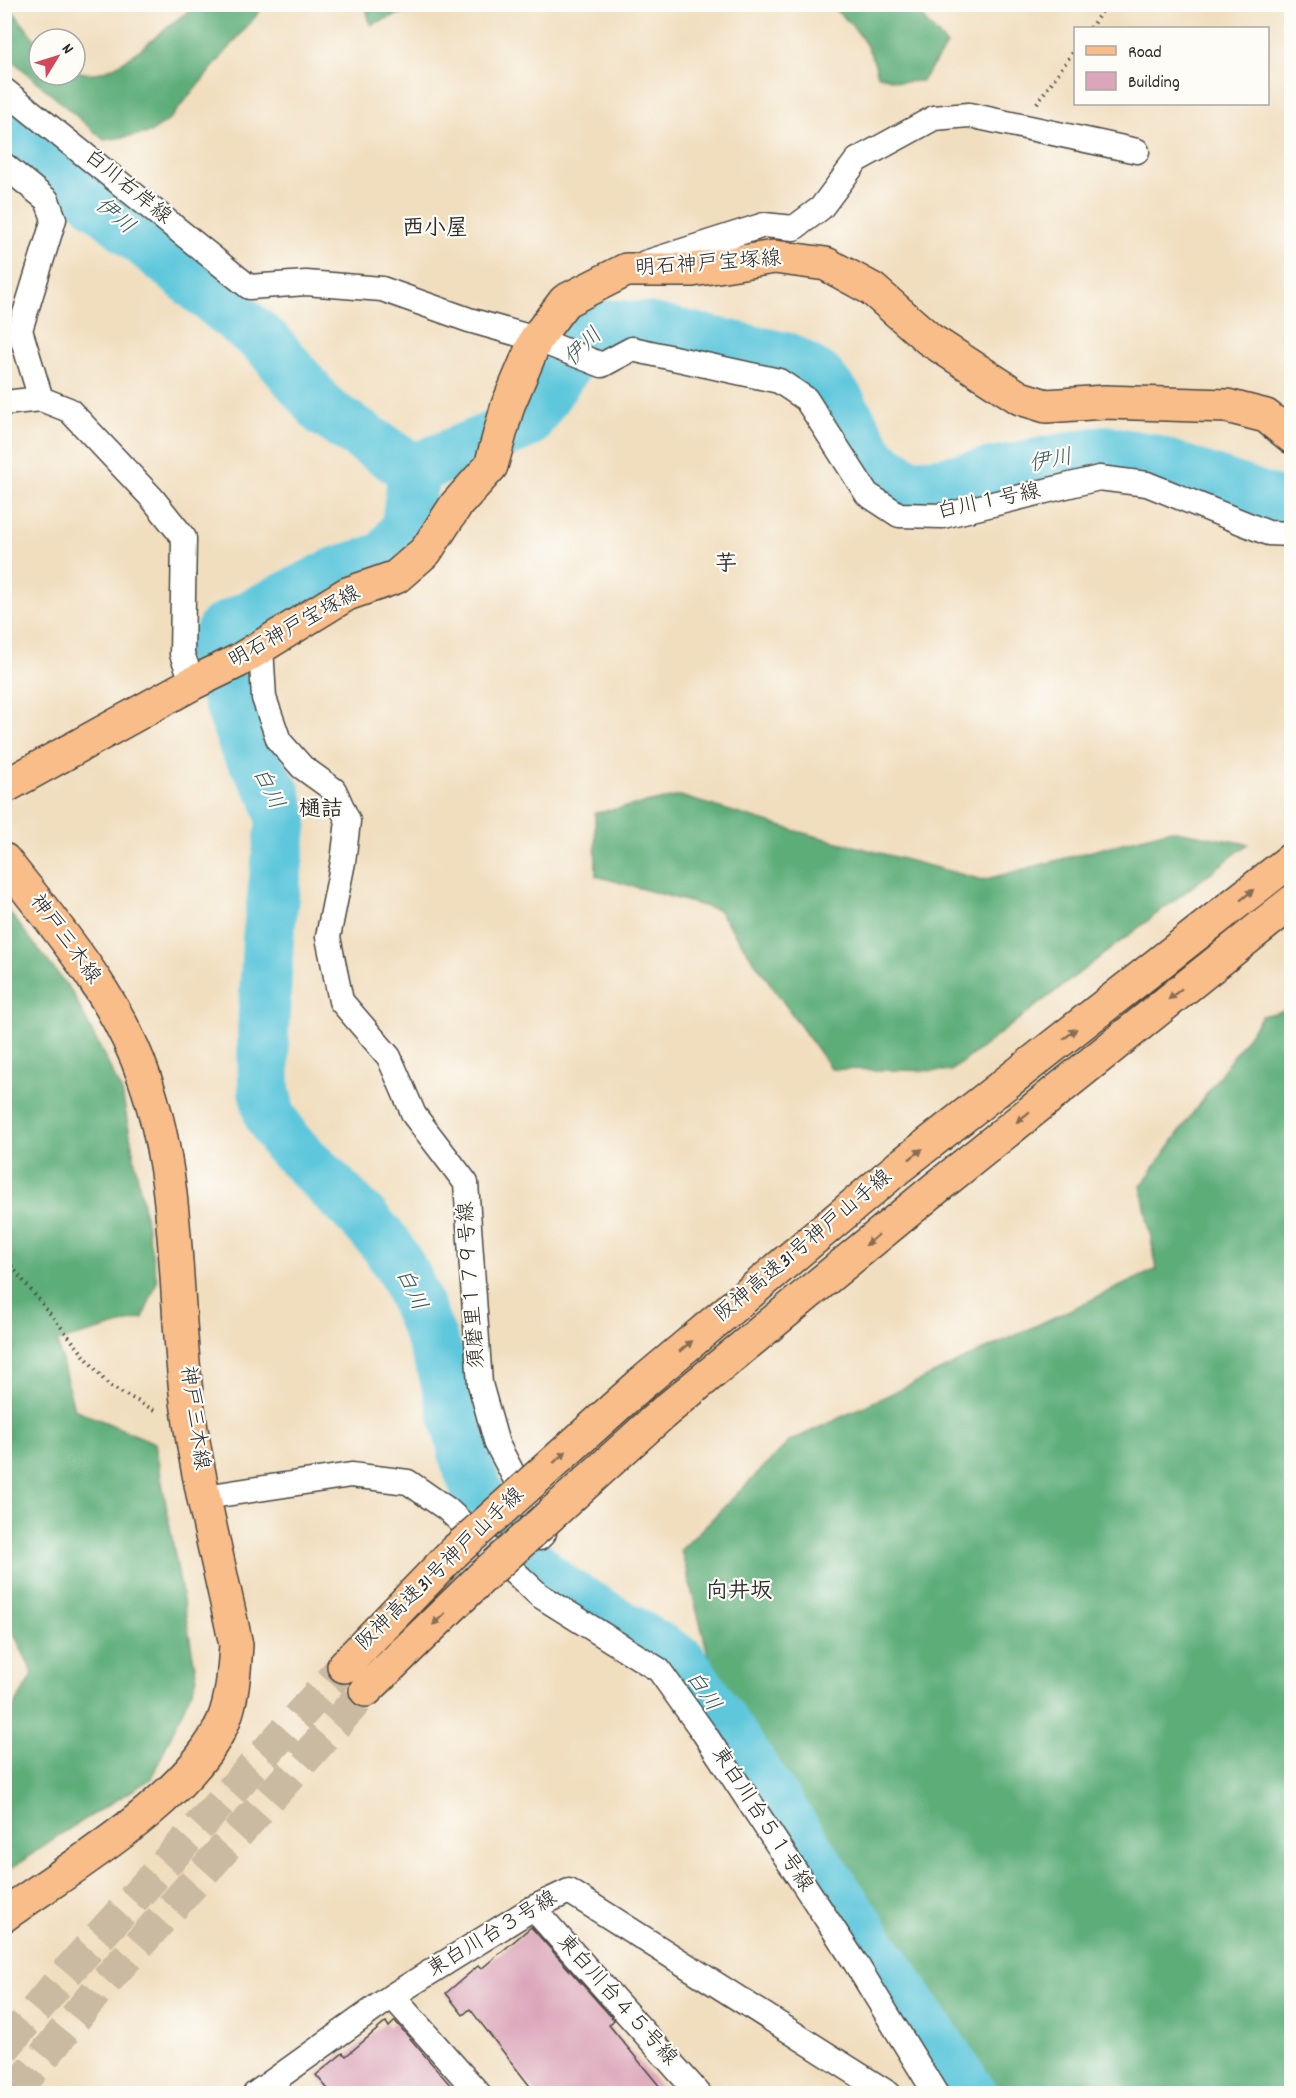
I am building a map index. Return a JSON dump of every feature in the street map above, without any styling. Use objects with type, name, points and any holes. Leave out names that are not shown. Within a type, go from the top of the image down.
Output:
[{"type":"main road","name":"明石神戸宝塚線","points":[[4,787],[193,682],[249,654],[347,594],[396,576],[426,551],[456,505],[491,466],[508,405],[536,339],[565,301],[626,270],[692,270],[774,257],[826,264],[872,289],[929,339],[1020,398],[1046,406],[1105,402],[1227,406],[1266,416],[1292,437]]},
{"type":"main road","name":"阪神高速31号神戸山手線","points":[[344,1666],[454,1552],[641,1384],[899,1167],[1292,859]]},
{"type":"main road","name":"神戸三木線","points":[[4,860],[80,958],[104,995],[144,1076],[159,1127],[168,1179],[192,1431],[236,1645],[233,1684],[223,1722],[199,1761],[161,1799],[120,1832],[4,1915]]},
{"type":"main road","name":"阪神高速31号神戸山手線","points":[[366,1690],[664,1412],[1292,902]]},
{"type":"street","name":"白川右岸線","points":[[5,91],[249,287],[306,283],[382,289],[469,320],[536,339]]},
{"type":"street","points":[[626,270],[764,225],[794,228],[821,208],[857,160],[934,118],[969,115],[1137,151]]},
{"type":"street","points":[[4,165],[47,200],[54,219],[20,330],[41,399]]},
{"type":"street","name":"白川１号線","points":[[536,339],[602,365],[632,349],[780,381],[806,399],[867,494],[899,514],[943,516],[1099,478],[1147,484],[1268,533],[1292,534]]},
{"type":"street","points":[[4,403],[41,399],[69,410],[152,498],[184,538],[182,654],[193,682]]},
{"type":"street","name":"須磨里１７９号線","points":[[249,654],[279,741],[302,767],[334,790],[348,821],[343,862],[328,937],[341,1001],[389,1057],[414,1115],[466,1182],[480,1384],[497,1444],[544,1533],[495,1572]]},
{"type":"street","name":"東白川台５１号線","points":[[205,1497],[351,1475],[408,1482],[447,1509],[495,1572],[538,1595],[659,1670],[704,1733],[848,1952],[936,2094]]},
{"type":"street","name":"東白川台３号線","points":[[255,2094],[392,1996],[533,1908],[569,1891],[889,2094]]},
{"type":"street","name":"東白川台４５号線","points":[[533,1908],[699,2094]]},
{"type":"street","points":[[392,1996],[479,2094]]},
{"type":"path","points":[[1091,27],[1107,4]]},
{"type":"path","points":[[1021,126],[1074,51]]},
{"type":"path","points":[[4,1257],[109,1386],[192,1431]]},
{"type":"green space","points":[[222,3],[265,5],[169,120],[150,133],[104,140],[43,87],[87,87],[87,73],[106,70],[122,62],[186,13],[200,5]]},
{"type":"green space","points":[[5,4],[27,30],[27,73],[5,54]]},
{"type":"green space","points":[[366,4],[423,5],[370,25]]},
{"type":"green space","points":[[828,5],[911,5],[947,45],[922,81],[900,82],[878,75],[871,54],[860,35]]},
{"type":"green space","points":[[680,796],[800,832],[983,880],[1171,830],[1248,844],[951,1071],[831,1069],[718,910],[596,876],[595,813]]},
{"type":"green space","points":[[5,907],[72,992],[122,1092],[157,1281],[143,1318],[57,1342],[74,1409],[155,1443],[197,1679],[151,1779],[59,1835],[5,1873],[5,1723],[33,1673],[5,1615],[4,1269],[13,1256],[4,1245]]},
{"type":"green space","points":[[1291,1009],[1291,2093],[993,2093],[718,1692],[681,1550],[790,1441],[1157,1269],[1141,1186],[1262,1016]]},
{"type":"building","points":[[531,1927],[614,2020],[609,2025],[666,2094],[536,2094],[470,2009],[463,2015],[446,1993],[478,1966],[481,1969]]},
{"type":"building","points":[[395,2021],[458,2094],[332,2094],[316,2075],[343,2053],[346,2056],[386,2022],[389,2027]]},
{"type":"waterway","name":"伊川","points":[[4,125],[269,345],[325,412],[414,470]]},
{"type":"waterway","name":"伊川","points":[[414,470],[526,423],[574,353],[604,325],[647,328],[789,359],[819,377],[838,400],[873,461],[909,485],[942,483],[1105,451],[1149,459],[1292,508]]},
{"type":"waterway","name":"白川","points":[[414,470],[407,526],[387,557],[338,572],[223,629],[212,651],[245,746],[275,794],[282,820],[268,939],[263,1033],[264,1090],[270,1116],[286,1142],[385,1243],[406,1277],[443,1368],[467,1464],[489,1523],[558,1588],[681,1661],[971,2094]]},
{"type":"tunnel","points":[[4,2048],[69,1970],[344,1666]]},
{"type":"tunnel","points":[[13,2094],[96,1992],[366,1690]]},
{"type":"district","name":"西小屋","points":[[435,229]]},
{"type":"district","name":"芋","points":[[726,565]]},
{"type":"district","name":"樋詰","points":[[321,810]]},
{"type":"district","name":"向井坂","points":[[739,1592]]}]
